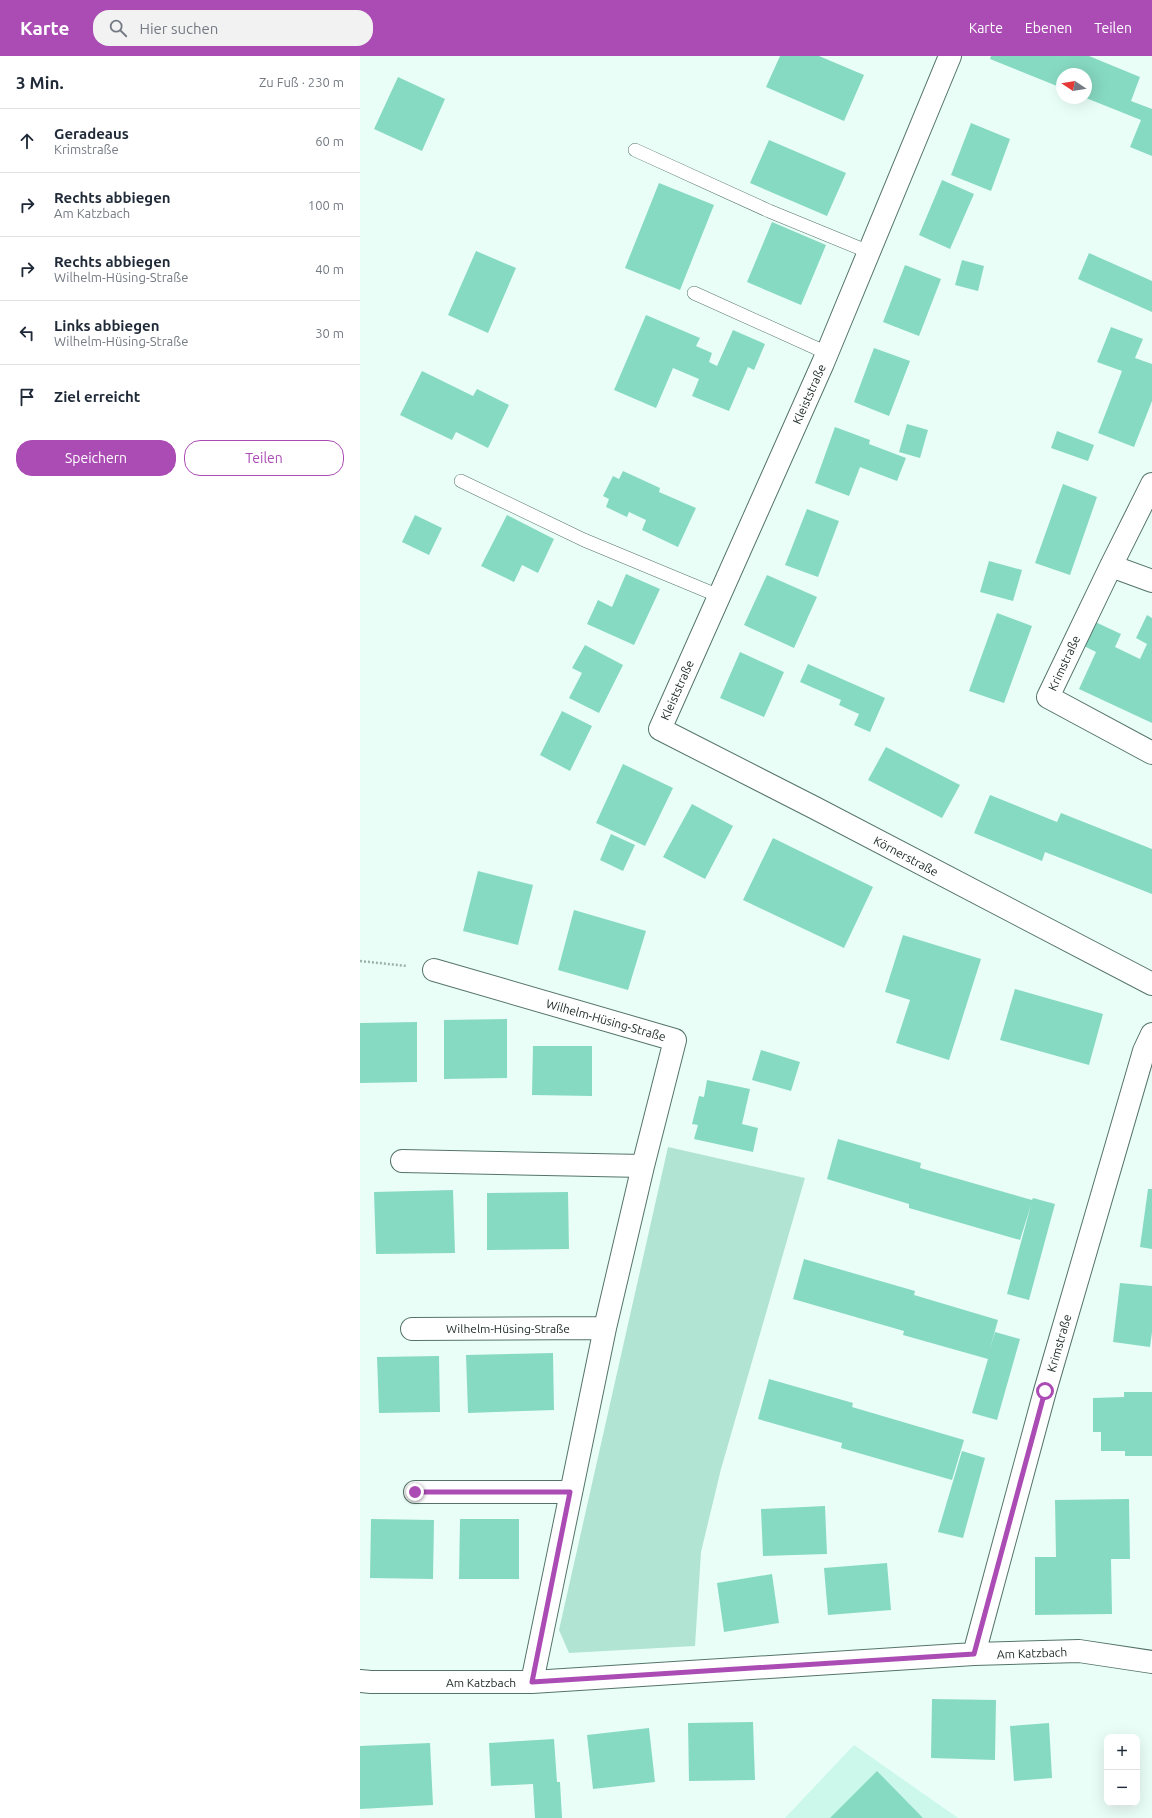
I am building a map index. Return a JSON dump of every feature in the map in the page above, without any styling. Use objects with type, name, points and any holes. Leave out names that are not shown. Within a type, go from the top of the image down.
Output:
[{"type":"street","name":"Kleiststraße","points":[[660,729],[827,353],[950,56]]},
{"type":"street","name":"Krimstraße","points":[[1152,484],[1048,697],[1152,753]]},
{"type":"street","points":[[1111,566],[1152,581]]},
{"type":"street","name":"Körnerstraße","points":[[660,729],[1152,984]]},
{"type":"street","name":"Wilhelm-Hüsing-Straße","points":[[434,970],[675,1040],[643,1166],[605,1328],[532,1682]]},
{"type":"street","name":"Krimstraße","points":[[974,1654],[1045,1391],[1144,1051],[1152,1034]]},
{"type":"street","points":[[402,1161],[643,1166]]},
{"type":"street","name":"Wilhelm-Hüsing-Straße","points":[[412,1329],[605,1328]]},
{"type":"street","points":[[415,1492],[570,1492]]},
{"type":"street","name":"Am Katzbach","points":[[360,1681],[532,1682],[974,1654],[1079,1651],[1152,1662]]},
{"type":"lane","points":[[635,150],[769,211],[869,252]]},
{"type":"lane","points":[[694,293],[827,353]]},
{"type":"lane","points":[[461,481],[584,540],[719,596]]},
{"type":"path","points":[[360,961],[434,970]]},
{"type":"shaded area","points":[[668,1147],[805,1178],[721,1469],[701,1552],[695,1646],[569,1653],[559,1630]]},
{"type":"shaded area","points":[[854,1745],[958,1818],[785,1818]]},
{"type":"building","points":[[780,56],[819,56],[864,75],[844,121],[766,87]]},
{"type":"building","points":[[991,56],[1089,56],[1140,77],[1131,101],[1152,109],[1152,156],[1130,147],[1141,120],[1092,100],[1092,68],[1056,68],[1056,86],[990,59]]},
{"type":"building","points":[[398,77],[445,99],[422,151],[374,129]]},
{"type":"building","points":[[971,123],[1010,139],[991,191],[951,175]]},
{"type":"building","points":[[769,140],[846,173],[827,216],[750,183]]},
{"type":"building","points":[[942,180],[974,194],[950,249],[919,235]]},
{"type":"building","points":[[659,183],[714,205],[680,290],[625,268]]},
{"type":"building","points":[[772,222],[826,245],[801,305],[747,282]]},
{"type":"building","points":[[476,251],[516,268],[488,333],[448,315]]},
{"type":"building","points":[[1089,253],[1152,281],[1152,312],[1078,279]]},
{"type":"building","points":[[962,260],[984,266],[978,291],[955,285]]},
{"type":"building","points":[[905,265],[941,279],[919,336],[883,322]]},
{"type":"building","points":[[646,315],[700,338],[696,346],[712,353],[709,362],[717,366],[733,330],[765,344],[754,370],[748,367],[729,411],[692,396],[699,379],[673,368],[656,408],[614,390]]},
{"type":"building","points":[[1111,327],[1143,339],[1135,358],[1152,364],[1152,401],[1134,447],[1098,433],[1122,371],[1097,362]]},
{"type":"building","points":[[874,348],[910,361],[889,416],[854,402]]},
{"type":"building","points":[[422,371],[473,396],[477,389],[509,405],[488,448],[456,432],[452,440],[400,415]]},
{"type":"building","points":[[907,424],[928,430],[920,458],[899,452]]},
{"type":"building","points":[[835,427],[870,440],[869,444],[906,458],[897,481],[860,467],[849,496],[815,483]]},
{"type":"building","points":[[1057,431],[1094,445],[1088,461],[1051,448]]},
{"type":"building","points":[[623,471],[660,488],[659,492],[696,508],[678,547],[642,530],[646,520],[629,512],[627,517],[606,507],[609,499],[603,496],[613,476],[619,479]]},
{"type":"building","points":[[1063,484],[1097,497],[1070,575],[1035,563]]},
{"type":"building","points":[[807,509],[839,521],[818,577],[785,565]]},
{"type":"building","points":[[415,515],[442,528],[429,555],[402,542]]},
{"type":"building","points":[[507,515],[554,539],[538,573],[522,565],[514,582],[481,566]]},
{"type":"building","points":[[989,561],[1022,570],[1013,601],[980,592]]},
{"type":"building","points":[[626,574],[660,589],[634,645],[587,624],[598,600],[612,607]]},
{"type":"building","points":[[767,575],[817,597],[794,648],[744,625]]},
{"type":"building","points":[[997,613],[1032,626],[1004,703],[969,691]]},
{"type":"building","points":[[1147,615],[1152,618],[1152,723],[1079,689],[1096,652],[1078,643],[1089,619],[1121,634],[1115,647],[1140,659],[1147,644],[1136,638]]},
{"type":"building","points":[[585,645],[623,665],[599,713],[569,698],[582,673],[572,668]]},
{"type":"building","points":[[740,652],[784,672],[764,717],[720,698]]},
{"type":"building","points":[[808,664],[885,698],[870,732],[854,725],[859,714],[839,705],[841,700],[800,682]]},
{"type":"building","points":[[562,711],[592,726],[570,771],[540,755]]},
{"type":"building","points":[[886,747],[960,785],[942,818],[868,780]]},
{"type":"building","points":[[623,764],[673,788],[645,846],[596,823]]},
{"type":"building","points":[[990,795],[1057,822],[1061,813],[1152,849],[1152,894],[1045,852],[1042,861],[974,833]]},
{"type":"building","points":[[692,804],[733,826],[705,879],[663,857]]},
{"type":"building","points":[[611,834],[635,845],[623,871],[600,860]]},
{"type":"building","points":[[773,838],[873,887],[844,948],[743,900]]},
{"type":"building","points":[[478,871],[533,885],[518,945],[463,931]]},
{"type":"building","points":[[574,910],[646,931],[628,990],[558,970]]},
{"type":"building","points":[[903,935],[981,959],[949,1060],[896,1043],[910,1000],[885,992]]},
{"type":"building","points":[[1015,989],[1103,1014],[1089,1065],[1000,1040]]},
{"type":"building","points":[[507,1019],[507,1078],[444,1079],[444,1020]]},
{"type":"building","points":[[417,1022],[417,1082],[360,1083],[360,1023]]},
{"type":"building","points":[[533,1046],[592,1046],[592,1096],[532,1095]]},
{"type":"building","points":[[761,1050],[800,1062],[791,1091],[752,1080]]},
{"type":"building","points":[[707,1080],[750,1089],[742,1124],[758,1128],[753,1152],[694,1139],[698,1125],[692,1124],[699,1096],[704,1097]]},
{"type":"building","points":[[838,1139],[921,1163],[920,1168],[1032,1200],[1033,1198],[1055,1204],[1029,1300],[1007,1294],[1031,1205],[1020,1240],[909,1208],[909,1204],[827,1179]]},
{"type":"building","points":[[1148,1189],[1152,1189],[1152,1249],[1140,1247]]},
{"type":"building","points":[[453,1190],[455,1253],[376,1254],[374,1192]]},
{"type":"building","points":[[568,1192],[569,1249],[487,1250],[487,1193]]},
{"type":"building","points":[[804,1259],[915,1291],[914,1295],[998,1320],[989,1352],[995,1332],[1020,1339],[997,1420],[972,1413],[988,1359],[903,1335],[904,1331],[793,1299]]},
{"type":"building","points":[[1120,1283],[1152,1286],[1152,1332],[1150,1347],[1113,1342]]},
{"type":"building","points":[[553,1353],[554,1410],[468,1413],[466,1355]]},
{"type":"building","points":[[439,1356],[440,1412],[379,1413],[377,1357]]},
{"type":"building","points":[[769,1379],[853,1403],[852,1407],[964,1440],[952,1480],[841,1448],[842,1443],[758,1419]]},
{"type":"building","points":[[1124,1392],[1152,1392],[1152,1456],[1125,1456],[1125,1451],[1101,1451],[1101,1432],[1093,1432],[1093,1398],[1124,1397]]},
{"type":"building","points":[[962,1451],[985,1458],[963,1538],[938,1532]]},
{"type":"building","points":[[1129,1499],[1130,1559],[1111,1559],[1112,1614],[1035,1615],[1035,1557],[1056,1557],[1055,1500]]},
{"type":"building","points":[[825,1506],[827,1554],[763,1556],[761,1509]]},
{"type":"building","points":[[371,1519],[434,1520],[433,1579],[370,1578]]},
{"type":"building","points":[[460,1519],[519,1519],[519,1579],[459,1579]]},
{"type":"building","points":[[887,1563],[891,1610],[828,1615],[824,1568]]},
{"type":"building","points":[[772,1574],[779,1623],[724,1632],[717,1583]]},
{"type":"building","points":[[932,1699],[996,1700],[995,1760],[931,1758]]},
{"type":"building","points":[[753,1722],[755,1780],[689,1781],[688,1723]]},
{"type":"building","points":[[1049,1723],[1052,1778],[1014,1781],[1010,1726]]},
{"type":"building","points":[[649,1728],[655,1782],[593,1789],[587,1735]]},
{"type":"building","points":[[554,1739],[557,1782],[560,1782],[562,1818],[535,1818],[533,1784],[491,1786],[489,1743]]},
{"type":"building","points":[[430,1743],[433,1805],[360,1809],[360,1746]]},
{"type":"building","points":[[877,1771],[923,1818],[830,1818]]},
{"type":"route","points":[[415,1492],[570,1492],[532,1682],[974,1654],[1045,1391]]}]
